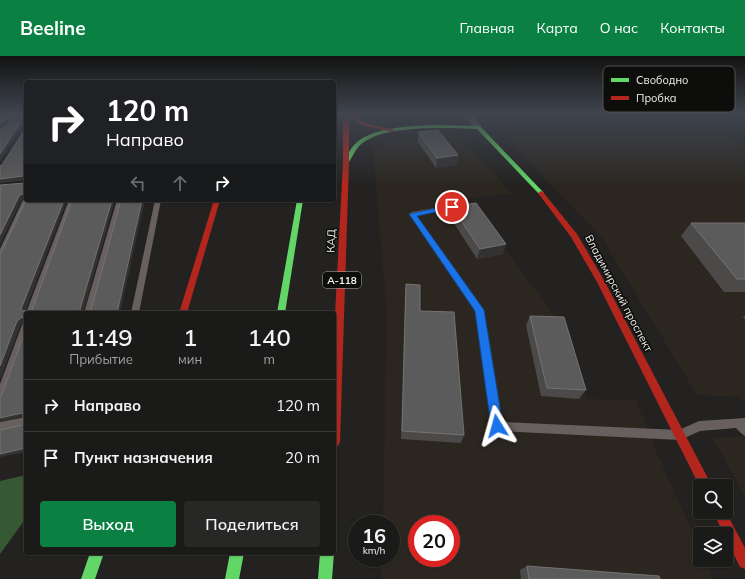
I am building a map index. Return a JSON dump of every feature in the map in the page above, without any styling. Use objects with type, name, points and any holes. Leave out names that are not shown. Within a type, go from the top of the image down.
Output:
[{"type":"main road","name":"КАД","points":[[336,395],[346,137]]},
{"type":"main road","points":[[346,162],[354,149],[368,137]]},
{"type":"main road","name":"Владимирский проспект","points":[[488,137],[547,200],[574,236],[601,282],[702,479]]},
{"type":"main road","points":[[184,311],[216,202]]},
{"type":"main road","points":[[281,311],[300,202]]},
{"type":"main road","points":[[723,519],[745,562]]},
{"type":"main road","points":[[88,579],[96,555]]},
{"type":"main road","points":[[232,579],[237,555]]},
{"type":"main road","points":[[325,579],[327,555]]},
{"type":"lane","points":[[0,256],[25,202]]},
{"type":"lane","points":[[31,311],[71,202]]},
{"type":"lane","points":[[89,311],[119,202]]},
{"type":"lane","points":[[135,311],[158,202]]},
{"type":"lane","points":[[452,207],[412,214],[480,310],[497,426],[680,435],[699,426],[743,425]]},
{"type":"lane","points":[[0,397],[24,331]]},
{"type":"lane","points":[[0,427],[24,422]]},
{"type":"shaded area","points":[[463,137],[511,193],[468,199],[561,325],[587,399],[636,400],[656,451],[693,533],[693,567],[708,567],[713,579],[382,579],[382,567],[400,567],[400,515],[383,515],[387,312],[373,149],[381,142],[390,139]]},
{"type":"shaded area","points":[[506,137],[734,137],[745,147],[745,404],[740,397],[697,395],[602,238]]},
{"type":"shaded area","points":[[745,436],[745,496],[713,438]]},
{"type":"green space","points":[[24,475],[24,521],[0,554],[0,481]]},
{"type":"building","points":[[0,137],[11,137],[0,154]]},
{"type":"building","points":[[20,137],[24,137],[24,180],[23,176],[0,179],[0,166]]},
{"type":"building","points":[[422,137],[444,137],[458,155],[437,158]]},
{"type":"building","points":[[24,183],[24,193],[19,196],[0,235],[0,185]]},
{"type":"building","points":[[25,202],[63,202],[21,309],[23,311],[32,310],[71,202],[111,202],[80,309],[81,311],[24,311],[24,319],[22,317],[17,321],[0,366],[1,253]]},
{"type":"building","points":[[120,202],[142,202],[117,311],[81,311],[91,310]]},
{"type":"building","points":[[476,203],[506,244],[480,249],[452,207]]},
{"type":"building","points":[[691,223],[745,223],[745,279],[737,279]]},
{"type":"building","points":[[406,284],[420,285],[420,311],[454,312],[464,435],[402,431]]},
{"type":"building","points":[[530,316],[564,317],[586,390],[547,388]]},
{"type":"building","points":[[24,334],[24,448],[0,454],[0,430],[23,425],[22,413],[0,418],[0,397]]},
{"type":"building","points":[[527,566],[659,576],[660,579],[529,579]]},
{"type":"traffic: fast","points":[[346,162],[358,144],[368,137]]},
{"type":"traffic: fast","points":[[488,137],[541,193]]},
{"type":"traffic: fast","points":[[281,311],[300,202]]},
{"type":"traffic: fast","points":[[88,579],[96,555]]},
{"type":"traffic: fast","points":[[232,579],[237,555]]},
{"type":"traffic: fast","points":[[325,579],[327,555]]},
{"type":"traffic: jam","points":[[336,395],[346,137]]},
{"type":"traffic: jam","points":[[541,193],[574,236],[601,282],[702,479]]},
{"type":"traffic: jam","points":[[184,311],[216,202]]},
{"type":"traffic: jam","points":[[723,519],[745,562]]},
{"type":"route","points":[[452,207],[412,214],[480,310],[497,426]]}]
